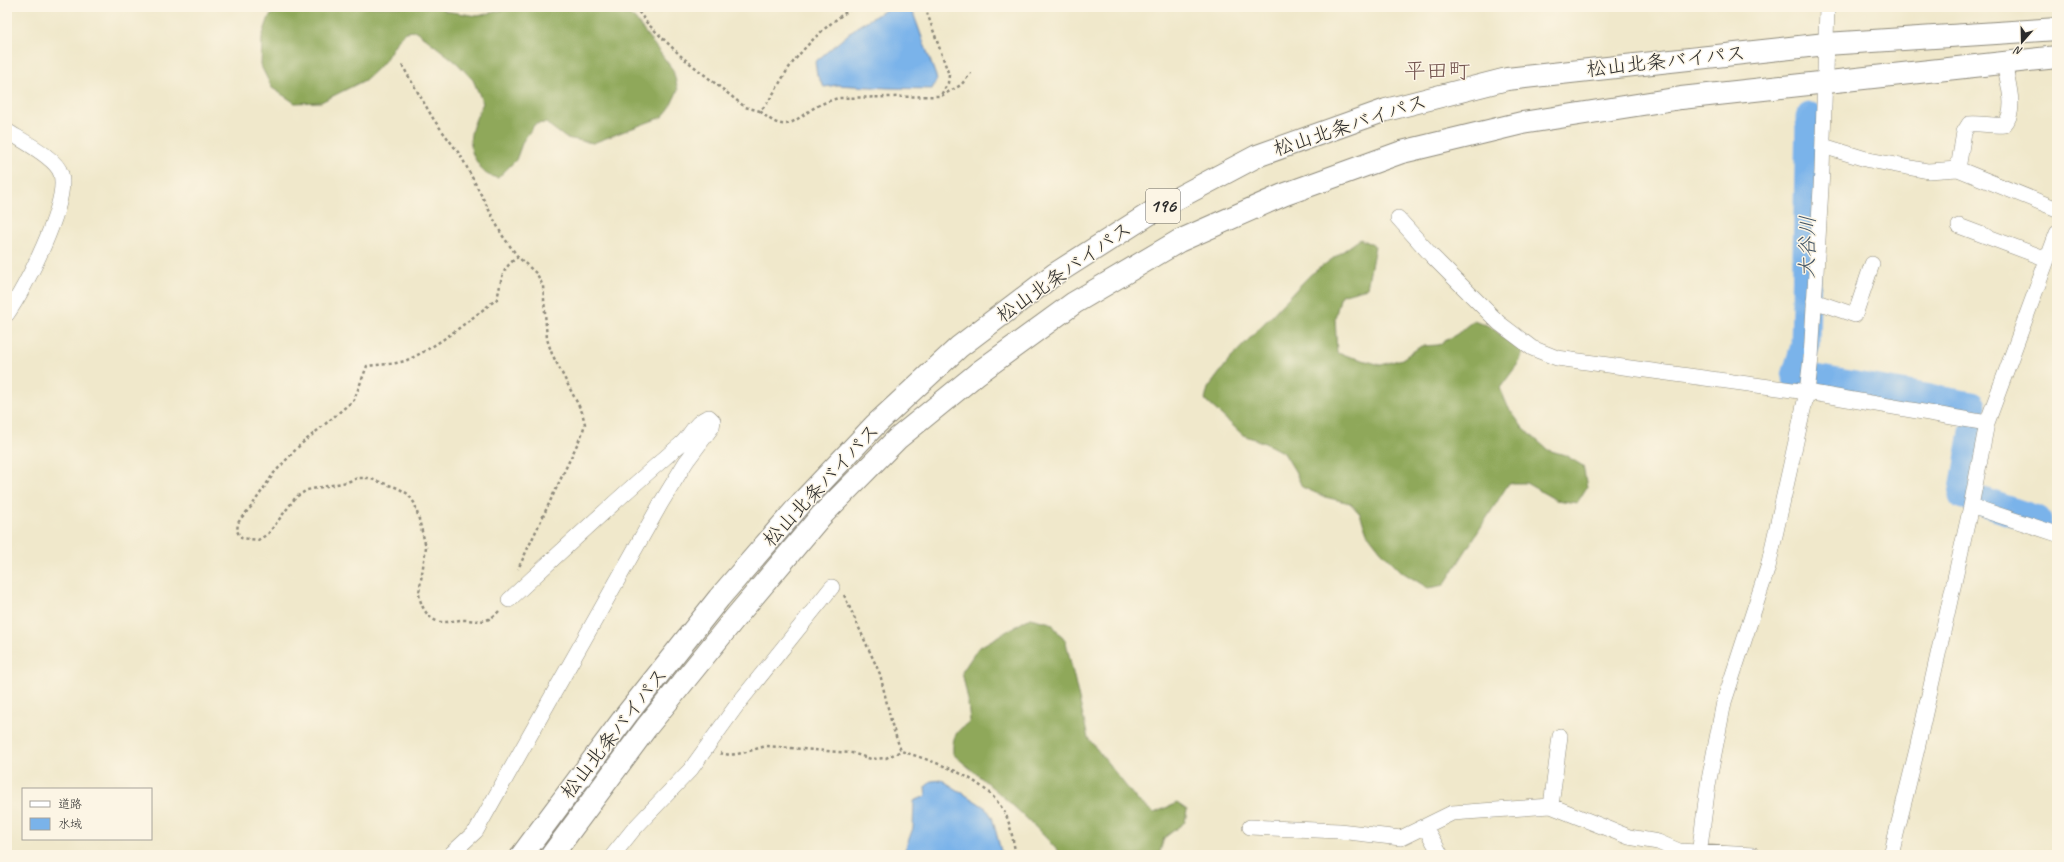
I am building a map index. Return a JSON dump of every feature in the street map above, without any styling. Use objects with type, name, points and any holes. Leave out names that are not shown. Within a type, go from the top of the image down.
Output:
[{"type":"highway","name":"松山北条バイパス","points":[[522,855],[627,714],[719,598],[804,500],[875,425],[959,347],[1055,274],[1157,209],[1257,156],[1386,110],[1507,79],[1826,44],[2057,29]]},
{"type":"highway","name":"松山北条バイパス","points":[[552,855],[646,728],[821,516],[897,439],[978,373],[1074,303],[1179,241],[1283,195],[1402,152],[1522,123],[1681,98],[2057,57]]},
{"type":"street","points":[[1699,854],[1708,785],[1724,702],[1768,567],[1807,392],[1823,146],[1827,7]]},
{"type":"street","points":[[1958,169],[1964,132],[1969,124],[1977,123],[1993,126],[2004,125],[2009,119],[2011,110],[2004,62]]},
{"type":"street","points":[[7,132],[53,162],[61,173],[62,195],[36,264],[21,293],[7,314]]},
{"type":"street","points":[[1823,146],[1869,160],[1928,171],[1958,169],[2057,209]]},
{"type":"street","points":[[1398,218],[1432,256],[1499,323],[1532,348],[1557,358],[1807,392],[1987,423]]},
{"type":"street","points":[[1960,226],[2047,260]]},
{"type":"street","points":[[1891,855],[1917,749],[1971,506],[1987,423],[2057,233]]},
{"type":"street","points":[[1814,301],[1855,315],[1872,264]]},
{"type":"street","points":[[450,855],[476,831],[661,503],[686,462],[712,427],[713,421],[709,416],[701,419],[683,442],[636,481],[509,600]]},
{"type":"street","points":[[1971,506],[2057,534]]},
{"type":"street","points":[[613,855],[633,830],[691,769],[737,705],[832,587]]},
{"type":"street","points":[[1552,806],[1560,736]]},
{"type":"street","points":[[1250,827],[1339,831],[1400,838],[1452,813],[1552,806],[1629,837],[1658,842],[1674,853],[1754,855]]},
{"type":"street","points":[[1425,827],[1441,855]]},
{"type":"path","points":[[635,7],[647,23],[682,56],[744,107],[760,111],[776,122],[786,124],[792,124],[812,109],[826,101],[838,98],[941,96],[961,85],[971,73]]},
{"type":"path","points":[[760,111],[766,105],[791,65],[810,43],[837,18],[854,7]]},
{"type":"path","points":[[925,7],[949,75],[948,83],[941,96]]},
{"type":"path","points":[[402,65],[434,120],[461,156],[492,219],[518,257],[537,274],[543,286],[547,339],[552,354],[582,412],[585,424],[582,434],[517,571]]},
{"type":"path","points":[[509,600],[492,619],[484,621],[461,620],[436,622],[428,615],[419,600],[426,547],[415,504],[408,494],[398,488],[368,478],[358,478],[347,482],[307,490],[296,497],[268,534],[258,540],[241,538],[237,531],[238,523],[251,507],[274,473],[300,445],[354,400],[367,366],[405,361],[421,353],[459,327],[497,299],[503,272],[508,264],[518,257]]},
{"type":"path","points":[[832,587],[844,594],[880,674],[892,726],[901,751]]},
{"type":"path","points":[[708,747],[728,755],[744,754],[767,746],[852,753],[872,759],[886,758],[901,751],[937,763],[964,775],[991,795],[1005,814],[1016,855]]},
{"type":"green space","points":[[279,7],[442,7],[445,11],[478,16],[514,7],[620,7],[635,19],[673,70],[678,90],[669,109],[662,117],[593,143],[566,138],[546,123],[535,124],[523,141],[516,160],[498,178],[487,175],[483,171],[473,154],[471,147],[471,132],[483,103],[473,80],[457,63],[416,31],[405,32],[397,41],[384,62],[365,80],[321,102],[295,103],[272,88],[261,66],[262,37],[269,17]]},
{"type":"green space","points":[[1360,239],[1375,246],[1367,288],[1341,295],[1335,318],[1337,353],[1381,365],[1402,359],[1421,346],[1438,345],[1457,334],[1474,320],[1491,327],[1522,352],[1520,361],[1500,388],[1508,407],[1523,428],[1548,450],[1565,455],[1583,466],[1587,487],[1577,503],[1556,500],[1526,483],[1509,483],[1444,585],[1428,588],[1402,572],[1381,551],[1367,533],[1360,514],[1350,503],[1325,497],[1302,487],[1295,471],[1284,453],[1265,443],[1243,435],[1205,400],[1208,388],[1230,359],[1310,275]]},
{"type":"green space","points":[[1030,618],[1051,623],[1066,642],[1088,738],[1137,800],[1154,813],[1177,803],[1187,810],[1185,822],[1164,838],[1159,855],[1061,855],[1023,815],[953,754],[953,742],[956,734],[970,721],[967,695],[962,672],[978,648]]},
{"type":"water","points":[[891,7],[911,7],[937,79],[932,89],[837,85],[824,87],[817,75],[815,62],[858,26]]},
{"type":"water","points":[[942,780],[986,808],[992,817],[1002,855],[903,855],[913,828],[914,801],[926,796],[925,787],[932,781]]},
{"type":"waterway","name":"大谷川","points":[[1796,376],[1805,346],[1810,117]]},
{"type":"waterway","name":"大谷川","points":[[1815,379],[1972,406]]},
{"type":"waterway","name":"大谷川","points":[[1963,495],[1974,432]]},
{"type":"waterway","name":"大谷川","points":[[1974,499],[2037,520]]},
{"type":"district","name":"平田町","points":[[1437,71]]}]
